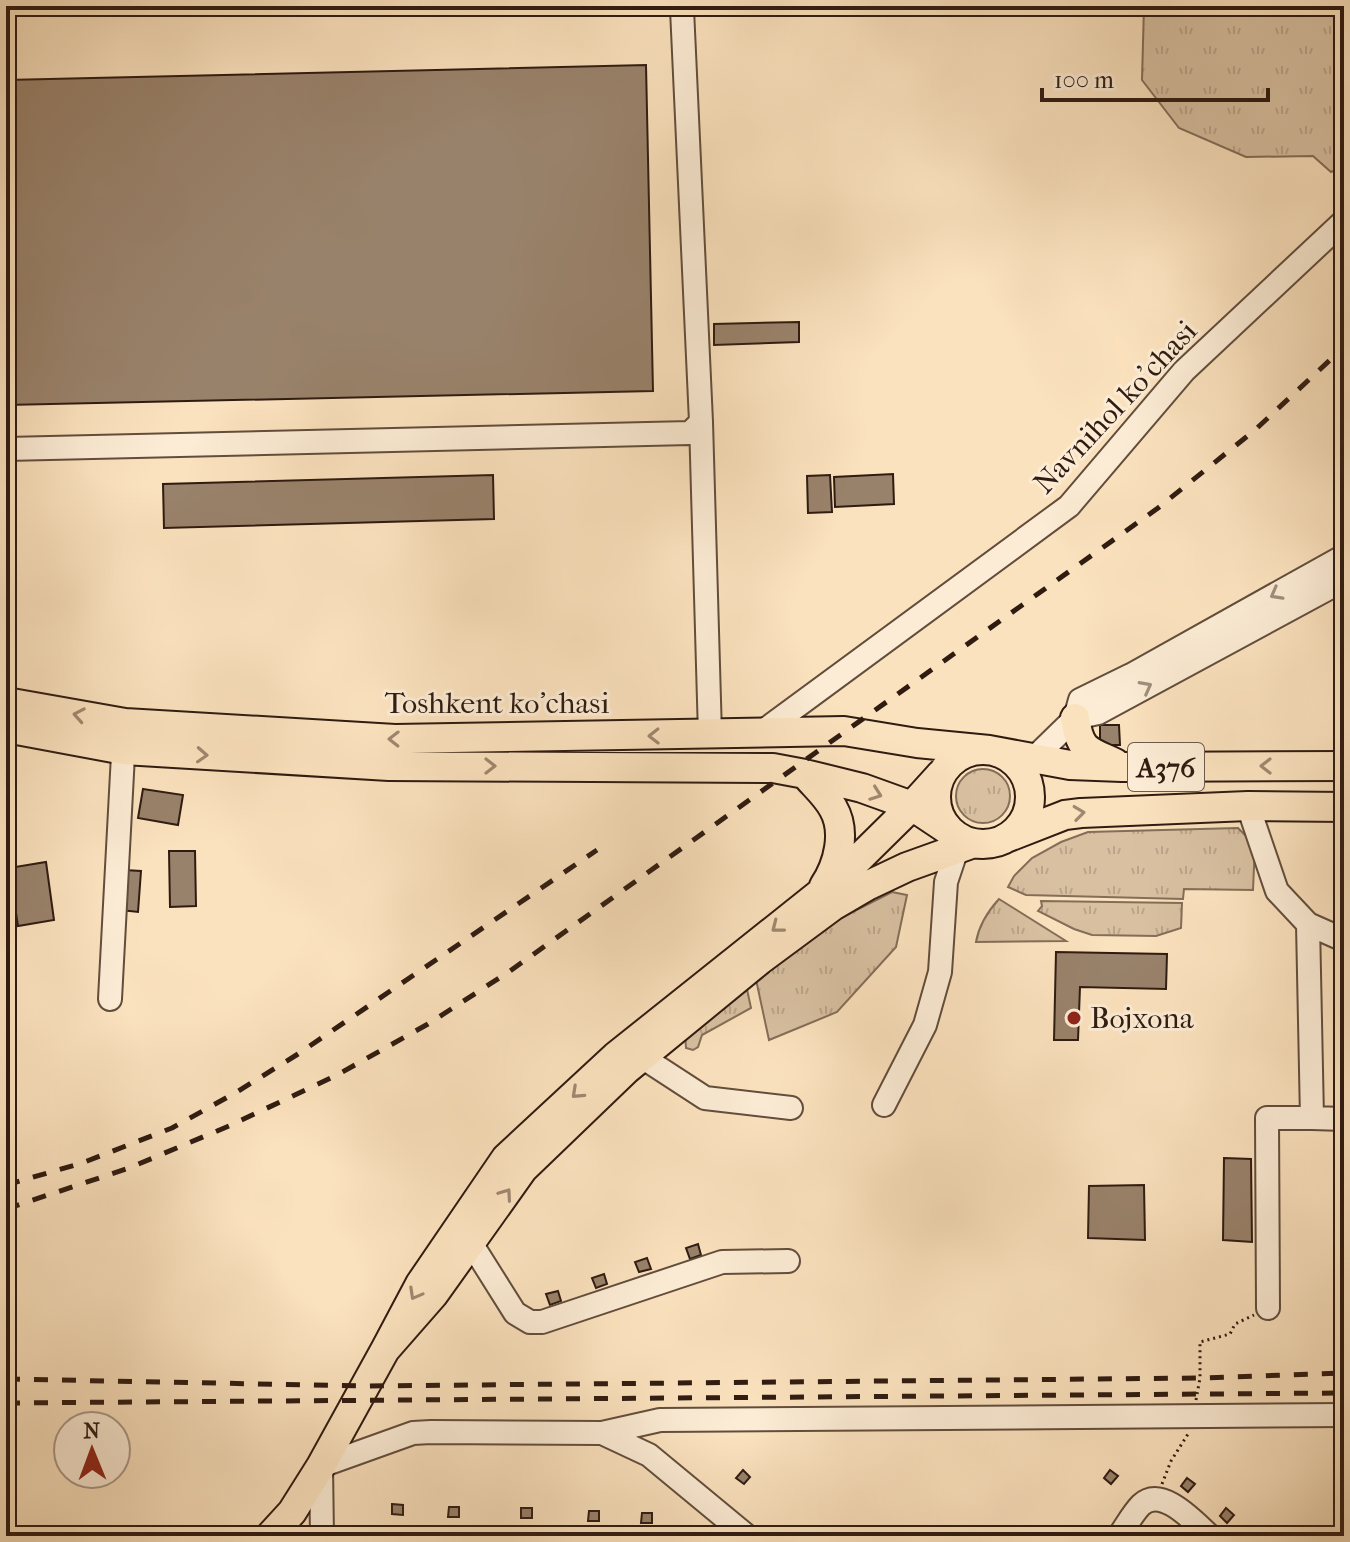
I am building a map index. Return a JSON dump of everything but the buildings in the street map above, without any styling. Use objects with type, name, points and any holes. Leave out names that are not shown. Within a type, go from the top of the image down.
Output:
[{"type":"main road","name":"Toshkent ko'chasi","points":[[6,702],[124,737],[395,739],[844,731],[917,743],[989,750]]},
{"type":"main road","points":[[1075,718],[1078,736],[1086,749],[1122,767]]},
{"type":"main road","name":"Toshkent ko'chasi","points":[[6,728],[124,737],[389,766],[773,768],[862,788],[912,806],[961,842]]},
{"type":"main road","points":[[270,1536],[292,1512],[321,1466],[420,1284],[506,1158],[838,879],[912,806],[947,765],[966,752],[989,750],[1029,765],[1030,801],[1026,816],[1018,829],[1006,838]]},
{"type":"main road","name":"A376","points":[[1029,765],[1344,766]]},
{"type":"main road","points":[[805,774],[832,805],[838,829],[838,858],[831,876],[815,898]]},
{"type":"main road","points":[[941,774],[936,787],[938,813],[961,842]]},
{"type":"main road","points":[[385,1350],[434,1294],[523,1169],[637,1050],[833,906],[869,885],[961,842],[985,844],[1065,815],[1248,806],[1344,807]]},
{"type":"street","points":[[679,6],[682,9],[701,422],[710,735]]},
{"type":"street","name":"Navnihol ko'chasi","points":[[762,732],[1069,506],[1184,371],[1344,221]]},
{"type":"street","points":[[6,449],[690,433],[701,422]]},
{"type":"street","points":[[1029,765],[1075,718],[1080,700],[1131,675],[1344,556]]},
{"type":"street","points":[[1075,718],[1098,713],[1344,580]]},
{"type":"street","points":[[110,999],[124,737]]},
{"type":"street","points":[[1248,806],[1277,891],[1308,924],[1344,940]]},
{"type":"street","points":[[884,1105],[925,1025],[940,972],[946,882],[961,842]]},
{"type":"street","points":[[1308,924],[1312,1118]]},
{"type":"street","points":[[637,1050],[705,1098],[791,1108]]},
{"type":"street","points":[[1268,1308],[1267,1118],[1344,1119]]},
{"type":"street","points":[[471,1243],[515,1313],[530,1322],[542,1322],[722,1262],[788,1261]]},
{"type":"street","points":[[322,1536],[321,1466],[413,1433],[602,1433],[660,1420],[1344,1415]]},
{"type":"street","points":[[602,1433],[649,1455],[747,1536]]},
{"type":"street","points":[[1119,1536],[1143,1502],[1156,1498],[1170,1503],[1210,1536]]},
{"type":"path","points":[[1156,1498],[1171,1461],[1194,1423],[1200,1378],[1200,1342],[1230,1334],[1235,1324],[1268,1308]]},
{"type":"green space","points":[[1144,6],[1344,6],[1344,166],[1331,172],[1313,156],[1246,157],[1179,128],[1142,80]]},
{"type":"green space","points":[[983,769],[1002,777],[1010,796],[1002,815],[983,823],[964,815],[956,796],[964,777]]},
{"type":"green space","points":[[1238,828],[1255,845],[1253,890],[1184,889],[1183,899],[1026,895],[1008,887],[1032,858],[1088,832]]},
{"type":"green space","points":[[892,892],[907,895],[896,947],[837,1012],[769,1040],[755,975],[823,927]]},
{"type":"green space","points":[[999,899],[1066,941],[976,942],[984,919]]},
{"type":"green space","points":[[1041,901],[1182,903],[1181,928],[1156,936],[1092,935],[1038,911]]},
{"type":"green space","points":[[745,980],[751,1008],[702,1035],[698,1047],[693,1050],[686,1048],[685,1033]]},
{"type":"railway","points":[[6,1209],[129,1168],[229,1126],[337,1075],[428,1024],[510,971],[1158,508],[1255,430],[1344,347]]},
{"type":"railway","points":[[6,1185],[82,1163],[172,1128],[235,1093],[298,1054],[597,850]]},
{"type":"railway","points":[[6,1379],[365,1386],[1200,1378],[1344,1373]]},
{"type":"railway","points":[[6,1403],[1344,1393]]},
{"type":"place","name":"Bojxona","points":[[1074,1018]]}]
